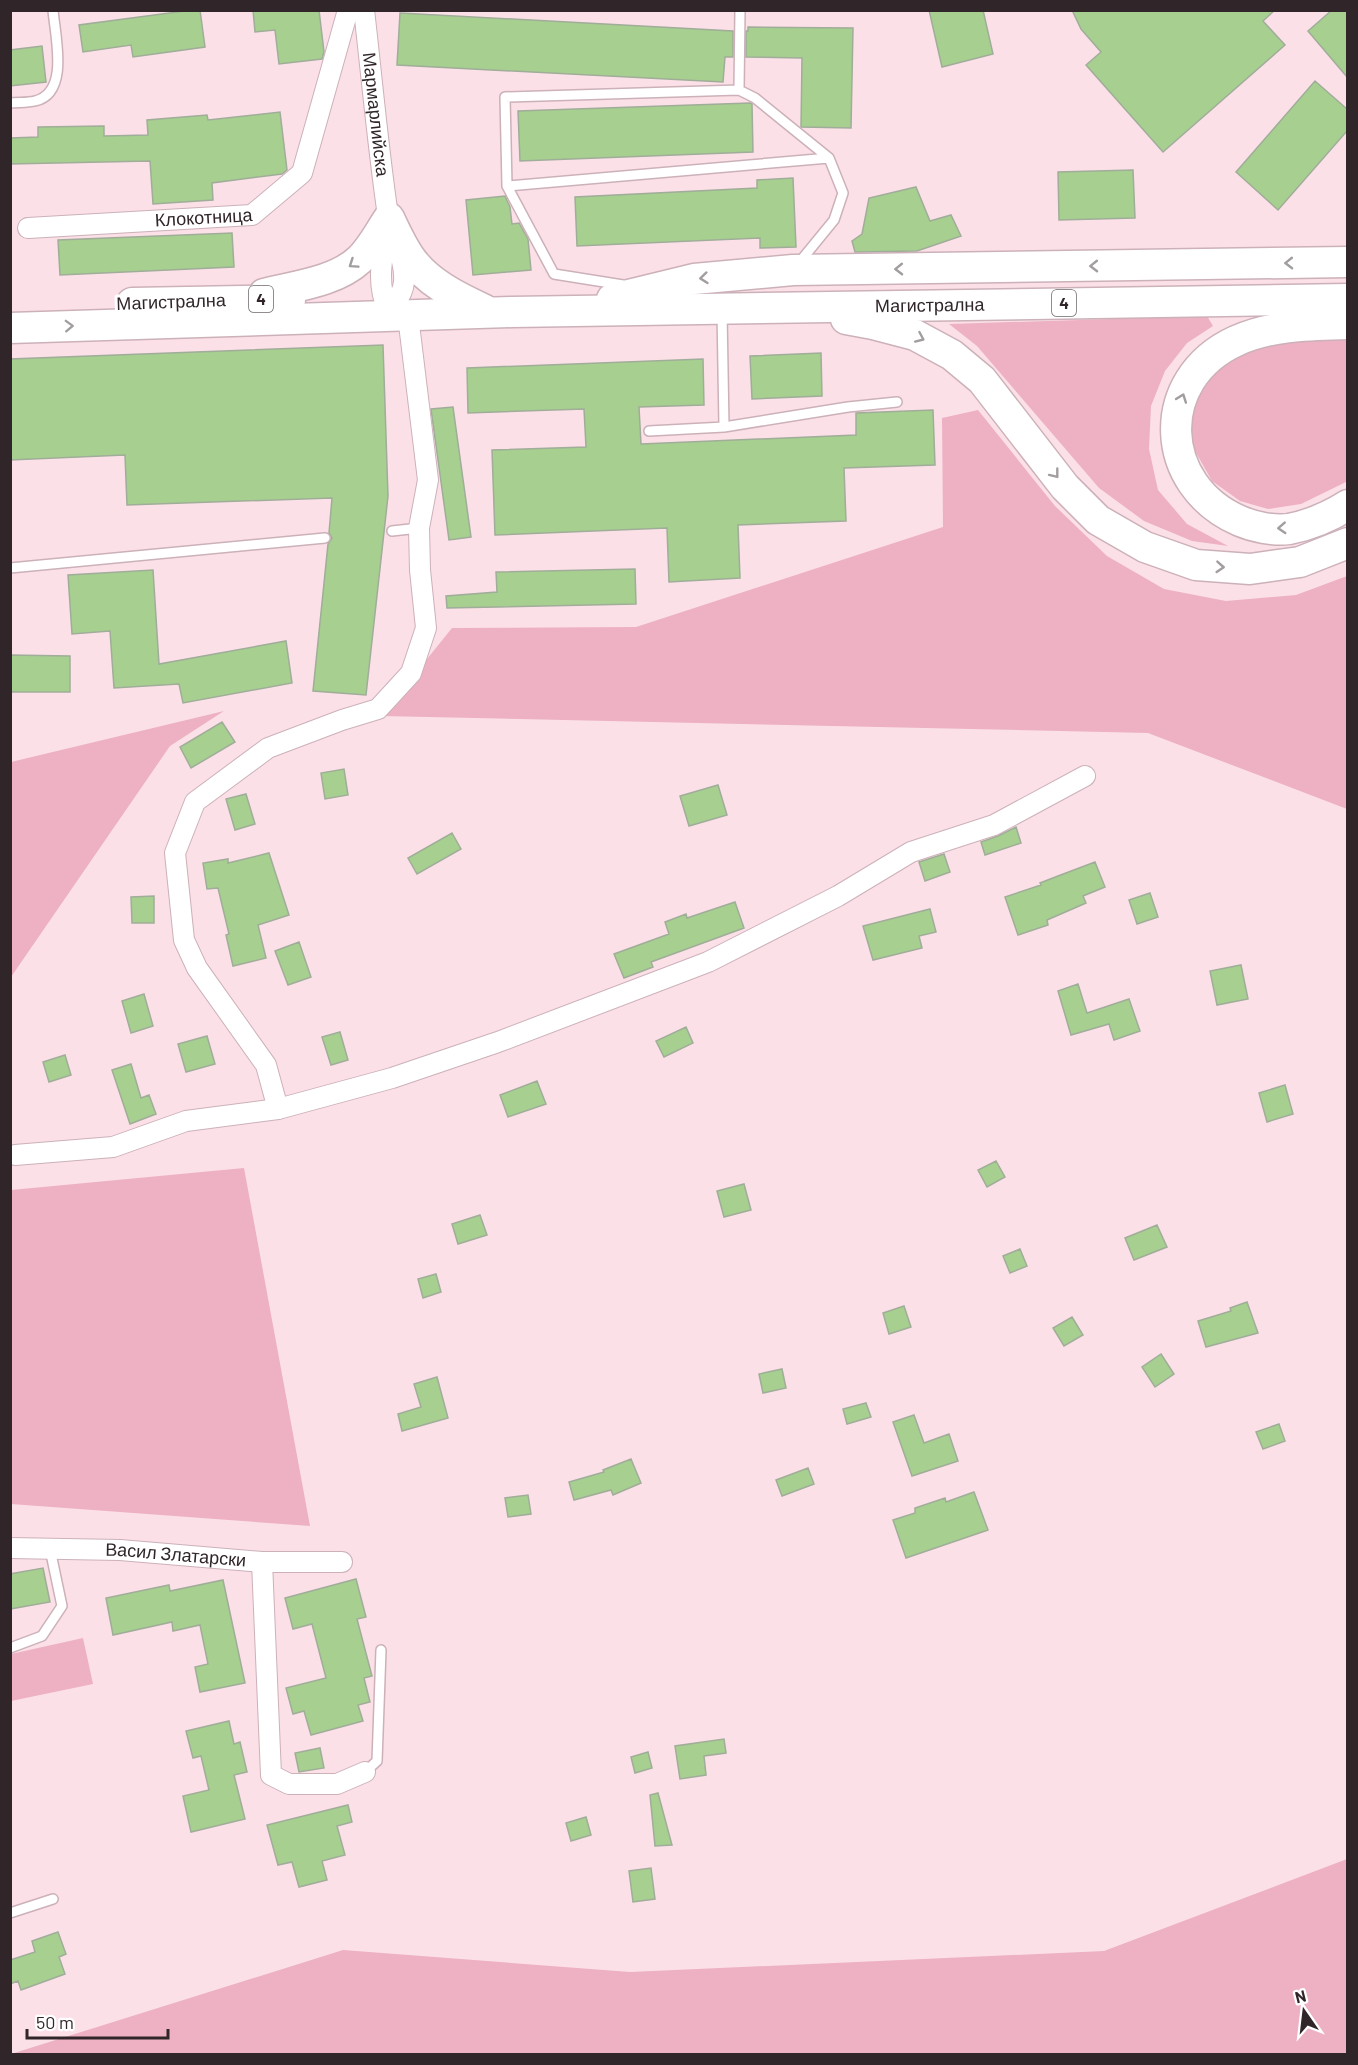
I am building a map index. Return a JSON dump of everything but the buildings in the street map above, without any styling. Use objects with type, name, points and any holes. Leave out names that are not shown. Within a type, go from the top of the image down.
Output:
[{"type":"main road","points":[[241,299],[330,277],[348,268],[360,260],[388,218],[409,257],[439,286],[498,311]]},
{"type":"main road","points":[[563,311],[694,279],[793,270],[1347,262]]},
{"type":"main road","name":"Магистрална","points":[[10,307],[241,299],[352,300],[391,311]]},
{"type":"main road","name":"Магистрална","points":[[10,328],[391,311],[563,311],[1347,299]]},
{"type":"main road","points":[[781,308],[873,324],[915,335],[952,355],[981,380],[1065,487],[1098,520],[1145,547],[1196,565],[1250,569],[1300,562],[1347,543]]},
{"type":"main road","points":[[1347,324],[1286,327],[1260,332],[1214,354],[1199,368],[1179,401],[1176,443],[1189,480],[1201,494],[1212,506],[1248,525],[1268,529],[1287,529],[1317,521],[1347,506]]},
{"type":"street","name":"Клокотница","points":[[28,228],[252,215],[302,173],[348,10]]},
{"type":"street","name":"Мармарлийска","points":[[278,1109],[266,1065],[197,968],[184,940],[175,853],[195,802],[268,748],[378,709],[411,673],[426,628],[420,570],[419,528],[428,480],[391,311],[380,286],[380,269],[388,218],[364,10]]},
{"type":"street","points":[[15,1155],[113,1147],[186,1121],[278,1109],[392,1078],[498,1042],[708,962],[838,896],[911,852],[994,825],[1085,776]]},
{"type":"street","name":"Васил Златарски","points":[[10,1548],[120,1550],[262,1562],[342,1562]]},
{"type":"street","points":[[262,1562],[271,1775],[289,1785],[337,1784],[366,1773]]},
{"type":"lane","points":[[10,103],[37,101],[52,90],[59,70],[53,10]]},
{"type":"lane","points":[[739,90],[740,10]]},
{"type":"lane","points":[[649,290],[554,274],[507,186],[505,97],[739,90],[755,98],[829,158],[843,193],[834,220],[793,270]]},
{"type":"lane","points":[[507,186],[829,158]]},
{"type":"lane","points":[[722,309],[724,427]]},
{"type":"lane","points":[[649,431],[724,427],[849,407],[897,402]]},
{"type":"lane","points":[[392,531],[419,528]]},
{"type":"lane","points":[[10,568],[325,538]]},
{"type":"lane","points":[[10,1648],[42,1636],[62,1606],[50,1549]]},
{"type":"lane","points":[[366,1773],[377,1761],[381,1650]]},
{"type":"lane","points":[[10,1914],[53,1899]]},
{"type":"shaded area","points":[[1207,316],[1213,326],[1187,343],[1165,371],[1151,406],[1149,449],[1158,490],[1187,524],[1228,546],[1192,541],[1144,521],[1099,488],[977,346],[949,324]]},
{"type":"shaded area","points":[[1347,333],[1348,481],[1301,504],[1268,509],[1240,501],[1212,481],[1195,451],[1187,420],[1194,386],[1246,344]]},
{"type":"shaded area","points":[[978,410],[1055,506],[1107,556],[1164,589],[1226,601],[1296,595],[1347,576],[1347,809],[1148,733],[381,716],[452,628],[636,627],[943,527],[942,418]]},
{"type":"shaded area","points":[[224,711],[170,746],[11,977],[11,762]]},
{"type":"shaded area","points":[[244,1168],[310,1526],[11,1504],[11,1190]]},
{"type":"shaded area","points":[[83,1638],[93,1684],[11,1701],[11,1654]]},
{"type":"shaded area","points":[[1347,1859],[1347,2054],[11,2054],[343,1950],[630,1972],[1104,1951]]}]
